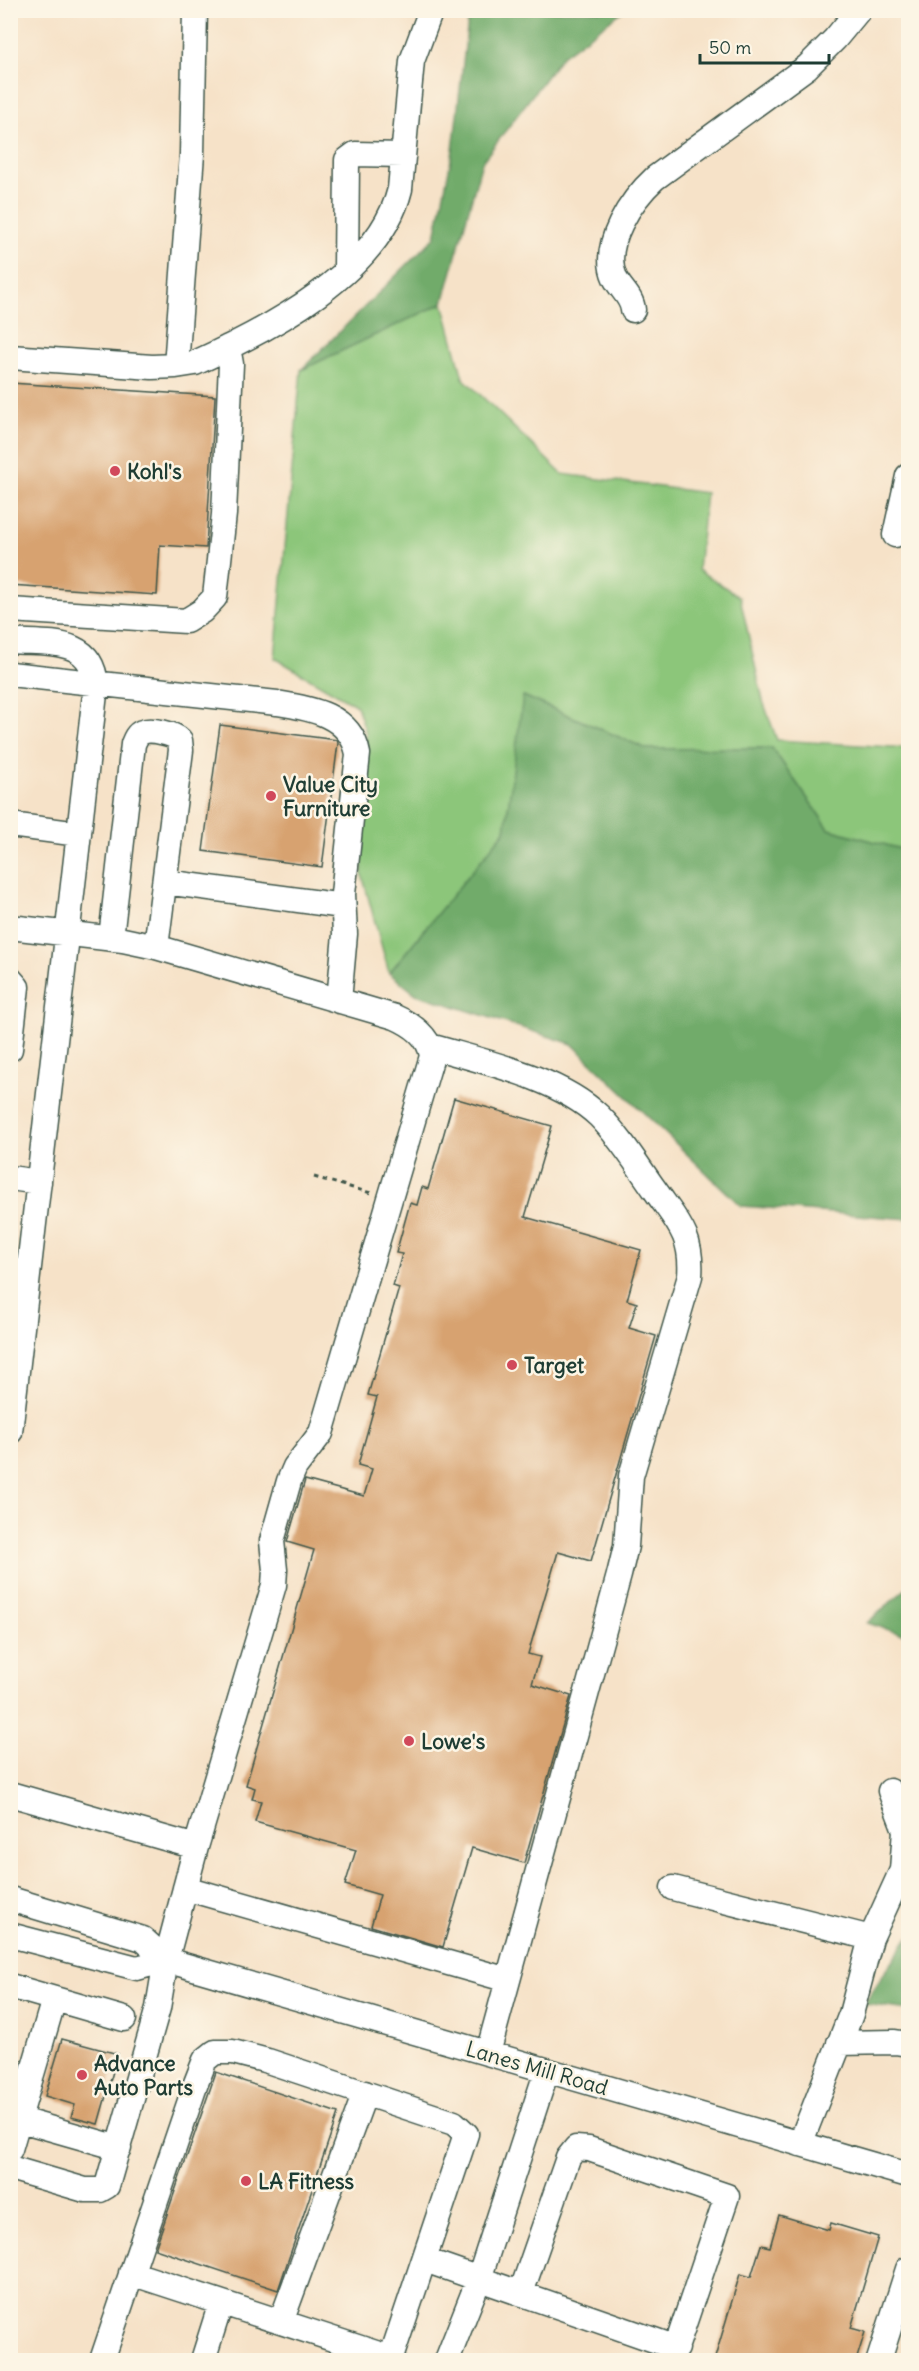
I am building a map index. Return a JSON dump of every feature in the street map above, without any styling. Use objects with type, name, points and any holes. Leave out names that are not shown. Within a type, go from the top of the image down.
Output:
[{"type":"street","points":[[176,366],[192,154],[195,10]]},
{"type":"street","points":[[10,357],[152,367],[195,363],[323,293],[377,238],[391,217],[400,189],[412,61],[431,10]]},
{"type":"street","points":[[633,310],[633,303],[615,277],[612,248],[620,226],[636,198],[655,178],[807,67],[835,39],[859,10]]},
{"type":"street","points":[[346,270],[347,160],[355,154],[403,155]]},
{"type":"street","points":[[10,610],[186,621],[202,611],[215,597],[224,514],[231,376],[228,346]]},
{"type":"street","points":[[895,535],[909,476]]},
{"type":"street","points":[[10,641],[64,645],[79,650],[90,661],[96,685],[10,1432]]},
{"type":"street","points":[[10,674],[307,708],[341,724],[356,742],[358,754],[343,906],[345,934],[339,1001]]},
{"type":"street","points":[[111,938],[133,744],[139,733],[144,731],[175,735],[180,740],[181,750],[156,946]]},
{"type":"street","points":[[10,825],[79,834]]},
{"type":"street","points":[[165,882],[343,906]]},
{"type":"street","points":[[10,927],[111,938],[156,946],[339,1001],[404,1021],[426,1037],[432,1056],[319,1438],[295,1467],[289,1481],[272,1541],[274,1585],[196,1847],[166,1960],[158,2008],[107,2186],[100,2190],[86,2190],[10,2168]]},
{"type":"street","points":[[10,979],[17,987],[10,1049]]},
{"type":"street","points":[[430,1046],[557,1088],[597,1114],[615,1133],[681,1227],[690,1249],[690,1276],[631,1476],[626,1546],[619,1575],[488,2053]]},
{"type":"street","points":[[10,1178],[39,1182]]},
{"type":"street","points":[[800,2144],[851,2014],[872,1938],[902,1870],[905,1830],[890,1791]]},
{"type":"street","points":[[10,1794],[196,1847]]},
{"type":"street","points":[[185,1888],[508,1980]]},
{"type":"street","points":[[673,1888],[872,1938]]},
{"type":"street","name":"Lanes Mill Road","points":[[10,1899],[143,1940],[166,1960],[909,2175]]},
{"type":"street","points":[[10,1935],[137,1968],[166,1960]]},
{"type":"street","points":[[10,1986],[124,2019]]},
{"type":"street","points":[[10,2149],[20,2082],[54,1999]]},
{"type":"street","points":[[839,2043],[909,2044]]},
{"type":"street","points":[[102,2361],[131,2273],[176,2140],[206,2060],[215,2052],[233,2052],[300,2071],[454,2123],[466,2134],[395,2359],[131,2273]]},
{"type":"street","points":[[447,2361],[479,2279],[547,2070]]},
{"type":"street","points":[[281,2322],[365,2093]]},
{"type":"street","points":[[15,2118],[119,2148]]},
{"type":"street","points":[[425,2260],[521,2293],[675,2354],[727,2196],[589,2149],[576,2148],[568,2158],[521,2293]]},
{"type":"street","points":[[879,2361],[909,2269]]},
{"type":"street","points":[[203,2361],[221,2303]]},
{"type":"path","points":[[314,1177],[380,1196],[390,1203]]},
{"type":"green space","points":[[469,11],[623,11],[562,56],[482,162],[443,303],[301,370],[435,237],[453,150]]},
{"type":"green space","points":[[443,303],[463,378],[562,474],[706,493],[698,570],[740,597],[763,701],[777,740],[908,748],[908,851],[829,829],[772,748],[647,749],[524,696],[505,831],[389,973],[362,875],[366,733],[357,706],[275,658],[301,370]]},
{"type":"green space","points":[[523,696],[647,749],[772,748],[829,829],[908,851],[908,1219],[741,1206],[572,1044],[416,994],[389,973],[505,831]]},
{"type":"green space","points":[[908,1587],[908,1636],[867,1623]]},
{"type":"green space","points":[[908,1937],[908,2010],[864,2004]]},
{"type":"building","name":"Kohl's","points":[[10,383],[215,396],[206,548],[160,545],[157,595],[10,585]]},
{"type":"building","name":"Value City Furniture","points":[[220,725],[337,740],[322,867],[203,851]]},
{"type":"building","points":[[454,1098],[552,1126],[525,1217],[641,1250],[627,1300],[637,1303],[629,1328],[656,1336],[591,1561],[558,1552],[528,1654],[540,1657],[532,1684],[571,1696],[524,1863],[472,1848],[443,1947],[371,1926],[380,1895],[345,1885],[356,1850],[255,1822],[261,1801],[252,1799],[255,1788],[246,1785],[314,1550],[287,1542],[305,1480],[364,1496],[372,1469],[358,1465],[377,1397],[368,1395],[399,1288],[393,1286],[402,1254],[396,1253],[410,1203],[417,1205],[422,1187],[428,1189]]},
{"type":"building","name":"Advance Auto Parts","points":[[62,2039],[118,2054],[98,2124],[71,2117],[75,2105],[45,2096]]},
{"type":"building","name":"LA Fitness","points":[[216,2072],[338,2113],[278,2290],[155,2249]]},
{"type":"building","points":[[779,2215],[829,2230],[831,2223],[878,2237],[851,2328],[865,2332],[856,2361],[714,2361],[740,2274],[751,2277],[761,2245],[770,2247]]},
{"type":"place","name":"Kohl's","points":[[115,471]]},
{"type":"place","name":"Value City Furniture","points":[[271,796]]},
{"type":"place","name":"Target","points":[[512,1365]]},
{"type":"place","name":"Lowe's","points":[[409,1741]]},
{"type":"place","name":"Advance Auto Parts","points":[[82,2075]]},
{"type":"place","name":"LA Fitness","points":[[246,2181]]}]
